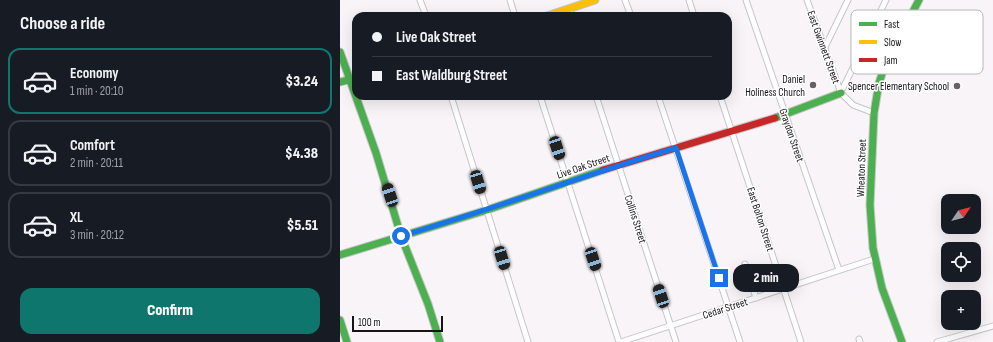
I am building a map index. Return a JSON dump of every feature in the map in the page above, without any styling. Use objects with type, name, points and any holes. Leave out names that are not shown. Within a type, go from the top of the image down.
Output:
[{"type":"main road","points":[[570,12],[595,0]]},
{"type":"main road","name":"Wheaton Street","points":[[914,10],[919,0]]},
{"type":"main road","points":[[340,52],[352,79],[340,82]]},
{"type":"main road","name":"Wheaton Street","points":[[882,74],[874,113],[870,205],[874,260],[882,288],[902,342]]},
{"type":"main road","name":"Live Oak Street","points":[[340,255],[487,210],[618,165],[785,115],[840,92]]},
{"type":"main road","points":[[359,100],[401,236],[428,304],[440,342]]},
{"type":"main road","points":[[340,320],[347,342]]},
{"type":"street","points":[[420,0],[424,12]]},
{"type":"street","points":[[510,0],[514,12]]},
{"type":"street","points":[[625,0],[630,12]]},
{"type":"street","points":[[689,0],[693,12]]},
{"type":"street","name":"Graydon Street","points":[[746,0],[839,270]]},
{"type":"street","name":"East Gwinnett Street","points":[[807,0],[840,92]]},
{"type":"street","points":[[825,47],[848,0]]},
{"type":"street","points":[[881,10],[886,0]]},
{"type":"street","points":[[851,72],[840,92],[852,106],[874,113]]},
{"type":"street","points":[[452,100],[528,342]]},
{"type":"street","points":[[541,100],[620,342]]},
{"type":"street","name":"Collins Street","points":[[597,100],[676,342]]},
{"type":"street","points":[[659,100],[740,342]]},
{"type":"street","name":"East Bolton Street","points":[[721,100],[801,342]]},
{"type":"street","name":"Cedar Street","points":[[620,342],[839,270],[874,260]]},
{"type":"street","points":[[745,264],[756,298]]},
{"type":"street","points":[[937,342],[993,326]]},
{"type":"traffic: fast","points":[[914,10],[919,0]]},
{"type":"traffic: fast","points":[[340,52],[352,86]]},
{"type":"traffic: fast","points":[[882,74],[874,113],[870,205],[873,248],[882,288],[902,342]]},
{"type":"traffic: fast","points":[[340,82],[352,79]]},
{"type":"traffic: fast","points":[[775,118],[841,93]]},
{"type":"traffic: fast","points":[[357,100],[376,153],[401,236],[428,304],[440,342]]},
{"type":"traffic: fast","points":[[340,255],[487,210],[603,170]]},
{"type":"traffic: fast","points":[[340,320],[347,342]]},
{"type":"traffic: slow","points":[[559,12],[595,0]]},
{"type":"traffic: jam","points":[[603,170],[775,118]]},
{"type":"place","name":"Daniel Holiness Church","points":[[813,85]]},
{"type":"place","name":"Spencer Elementary School","points":[[957,86]]},
{"type":"route","points":[[401,236],[444,224],[618,165],[676,148],[719,278]]}]
